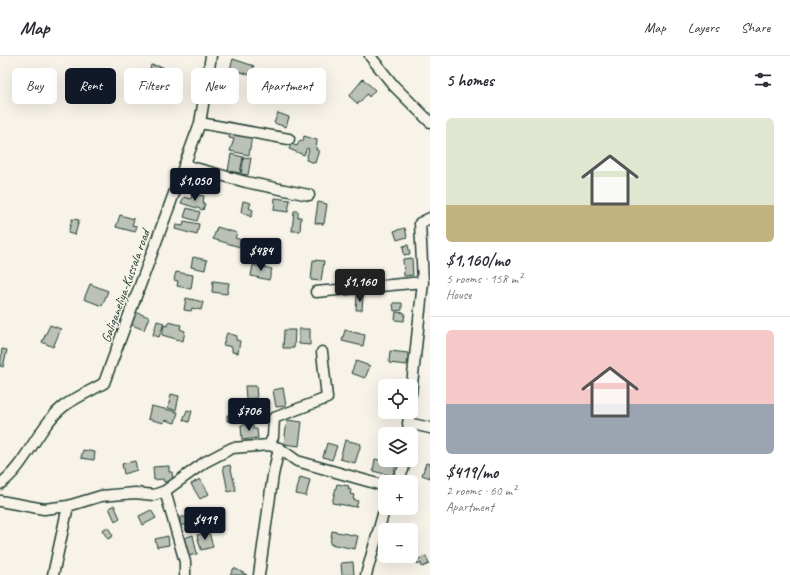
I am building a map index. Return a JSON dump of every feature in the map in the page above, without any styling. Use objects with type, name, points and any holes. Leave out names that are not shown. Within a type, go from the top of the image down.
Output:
[{"type":"street","name":"Galiganeliya-Kussala road","points":[[0,484],[9,478],[37,437],[64,406],[104,383],[200,122],[211,56]]},
{"type":"street","points":[[370,56],[394,86],[430,122]]},
{"type":"street","points":[[200,122],[289,139]]},
{"type":"street","points":[[184,165],[246,182],[309,195]]},
{"type":"street","points":[[413,379],[423,282],[420,223],[430,218]]},
{"type":"street","points":[[316,292],[423,282]]},
{"type":"street","points":[[259,575],[273,475],[274,418],[327,398],[322,352]]},
{"type":"street","points":[[408,419],[408,427]]},
{"type":"street","points":[[408,423],[430,428]]},
{"type":"street","points":[[0,501],[44,508],[68,506],[101,496],[135,493],[154,495],[165,491],[205,462],[232,448],[274,447],[297,461],[378,484]]},
{"type":"street","points":[[165,491],[185,562],[185,575]]},
{"type":"street","points":[[53,575],[68,506]]},
{"type":"street","points":[[366,575],[383,515]]},
{"type":"building","points":[[233,59],[254,66],[253,68],[247,68],[247,74],[239,72],[239,68],[230,68]]},
{"type":"building","points":[[151,65],[163,67],[163,68],[150,68]]},
{"type":"building","points":[[363,79],[375,90],[369,97],[367,94],[358,104],[349,96]]},
{"type":"building","points":[[278,113],[289,117],[286,127],[274,123]]},
{"type":"building","points":[[230,132],[252,135],[249,155],[230,151],[234,139],[229,138]]},
{"type":"building","points":[[304,136],[317,140],[316,150],[319,150],[315,163],[306,160],[309,149],[307,148],[304,155],[289,149],[291,144],[297,146],[300,140],[303,141]]},
{"type":"building","points":[[231,154],[243,157],[240,173],[228,171]]},
{"type":"building","points":[[244,157],[251,158],[248,175],[241,174]]},
{"type":"building","points":[[190,175],[196,177],[194,184],[188,182]]},
{"type":"building","points":[[192,194],[204,196],[203,203],[205,204],[203,210],[181,203],[184,197],[191,199]]},
{"type":"building","points":[[275,198],[290,200],[288,212],[274,210]]},
{"type":"building","points":[[243,201],[251,203],[249,208],[253,210],[251,217],[241,212]]},
{"type":"building","points":[[318,202],[327,204],[324,224],[315,223]]},
{"type":"building","points":[[187,208],[200,212],[197,221],[184,217]]},
{"type":"building","points":[[294,211],[298,211],[298,217],[301,217],[300,231],[292,231]]},
{"type":"building","points":[[120,215],[134,219],[132,225],[137,226],[135,232],[116,227]]},
{"type":"building","points":[[72,219],[79,220],[75,235],[68,233]]},
{"type":"building","points":[[184,221],[199,224],[197,235],[175,229],[176,225],[183,226]]},
{"type":"building","points":[[217,227],[237,233],[235,238],[242,240],[240,247],[213,239]]},
{"type":"building","points":[[405,228],[407,237],[397,240],[394,231]]},
{"type":"building","points":[[408,245],[410,254],[404,255],[403,246]]},
{"type":"building","points":[[193,257],[207,260],[205,270],[191,267]]},
{"type":"building","points":[[412,258],[413,275],[404,276],[403,259]]},
{"type":"building","points":[[313,260],[324,261],[321,281],[311,280]]},
{"type":"building","points":[[253,265],[272,269],[269,280],[251,276]]},
{"type":"building","points":[[176,272],[193,275],[191,289],[177,286],[178,281],[174,280]]},
{"type":"building","points":[[213,281],[229,283],[227,294],[212,292]]},
{"type":"building","points":[[90,284],[108,291],[102,306],[84,299]]},
{"type":"building","points":[[357,296],[363,296],[362,310],[356,310]]},
{"type":"building","points":[[186,298],[203,302],[201,310],[192,308],[191,311],[184,310]]},
{"type":"building","points":[[393,303],[402,303],[402,310],[394,311]]},
{"type":"building","points":[[135,312],[149,317],[144,330],[130,324]]},
{"type":"building","points":[[396,312],[405,313],[404,321],[395,320]]},
{"type":"building","points":[[157,321],[164,323],[159,337],[153,335]]},
{"type":"building","points":[[168,322],[181,325],[180,329],[185,331],[183,341],[162,335],[164,325],[167,326]]},
{"type":"building","points":[[50,325],[61,329],[53,347],[42,342]]},
{"type":"building","points":[[299,329],[310,329],[310,345],[299,344]]},
{"type":"building","points":[[284,330],[295,330],[294,348],[283,348]]},
{"type":"building","points":[[345,330],[365,335],[363,346],[342,341]]},
{"type":"building","points":[[227,333],[237,336],[236,340],[240,341],[238,353],[232,352],[232,347],[223,345]]},
{"type":"building","points":[[2,349],[7,350],[3,367],[0,366]]},
{"type":"building","points":[[390,351],[408,353],[407,365],[389,363]]},
{"type":"building","points":[[356,361],[370,366],[365,378],[351,373]]},
{"type":"building","points":[[245,386],[256,386],[257,398],[246,399]]},
{"type":"building","points":[[283,388],[286,406],[276,407],[273,390]]},
{"type":"building","points":[[171,394],[179,396],[176,410],[168,408]]},
{"type":"building","points":[[151,406],[178,412],[175,423],[165,420],[164,423],[148,419]]},
{"type":"building","points":[[187,410],[192,411],[189,422],[183,420]]},
{"type":"building","points":[[227,415],[240,416],[239,422],[227,421]]},
{"type":"building","points":[[287,420],[302,422],[299,446],[284,444]]},
{"type":"building","points":[[253,424],[253,429],[257,429],[258,438],[242,440],[241,425]]},
{"type":"building","points":[[345,440],[361,444],[355,463],[340,459]]},
{"type":"building","points":[[327,443],[337,446],[332,460],[323,457]]},
{"type":"building","points":[[83,450],[95,452],[94,460],[81,458]]},
{"type":"building","points":[[375,459],[378,460],[378,467],[395,467],[393,475],[373,471]]},
{"type":"building","points":[[135,461],[137,470],[124,474],[122,464]]},
{"type":"building","points":[[426,463],[430,464],[430,478],[422,475]]},
{"type":"building","points":[[230,465],[236,490],[228,492],[223,467]]},
{"type":"building","points":[[169,466],[169,472],[172,472],[173,481],[164,482],[163,479],[154,480],[153,467]]},
{"type":"building","points":[[300,477],[310,480],[306,496],[296,494]]},
{"type":"building","points":[[200,479],[209,494],[200,499],[191,484]]},
{"type":"building","points":[[337,484],[349,486],[348,489],[351,490],[350,494],[354,495],[353,499],[358,501],[356,507],[332,503]]},
{"type":"building","points":[[114,505],[120,518],[115,521],[109,508]]},
{"type":"building","points":[[151,510],[156,518],[143,525],[139,516]]},
{"type":"building","points":[[180,517],[195,517],[195,525],[180,525]]},
{"type":"building","points":[[108,527],[113,536],[108,539],[102,530]]},
{"type":"building","points":[[332,531],[358,536],[355,549],[330,544]]},
{"type":"building","points":[[209,532],[213,547],[201,550],[197,535]]},
{"type":"building","points":[[193,535],[197,554],[188,556],[184,538]]},
{"type":"building","points":[[168,536],[169,545],[157,547],[155,539]]},
{"type":"building","points":[[426,556],[429,564],[422,567],[421,563],[418,565],[418,559]]},
{"type":"building","points":[[353,562],[354,575],[342,575],[341,563]]},
{"type":"building","points":[[234,568],[247,575],[230,575]]}]
